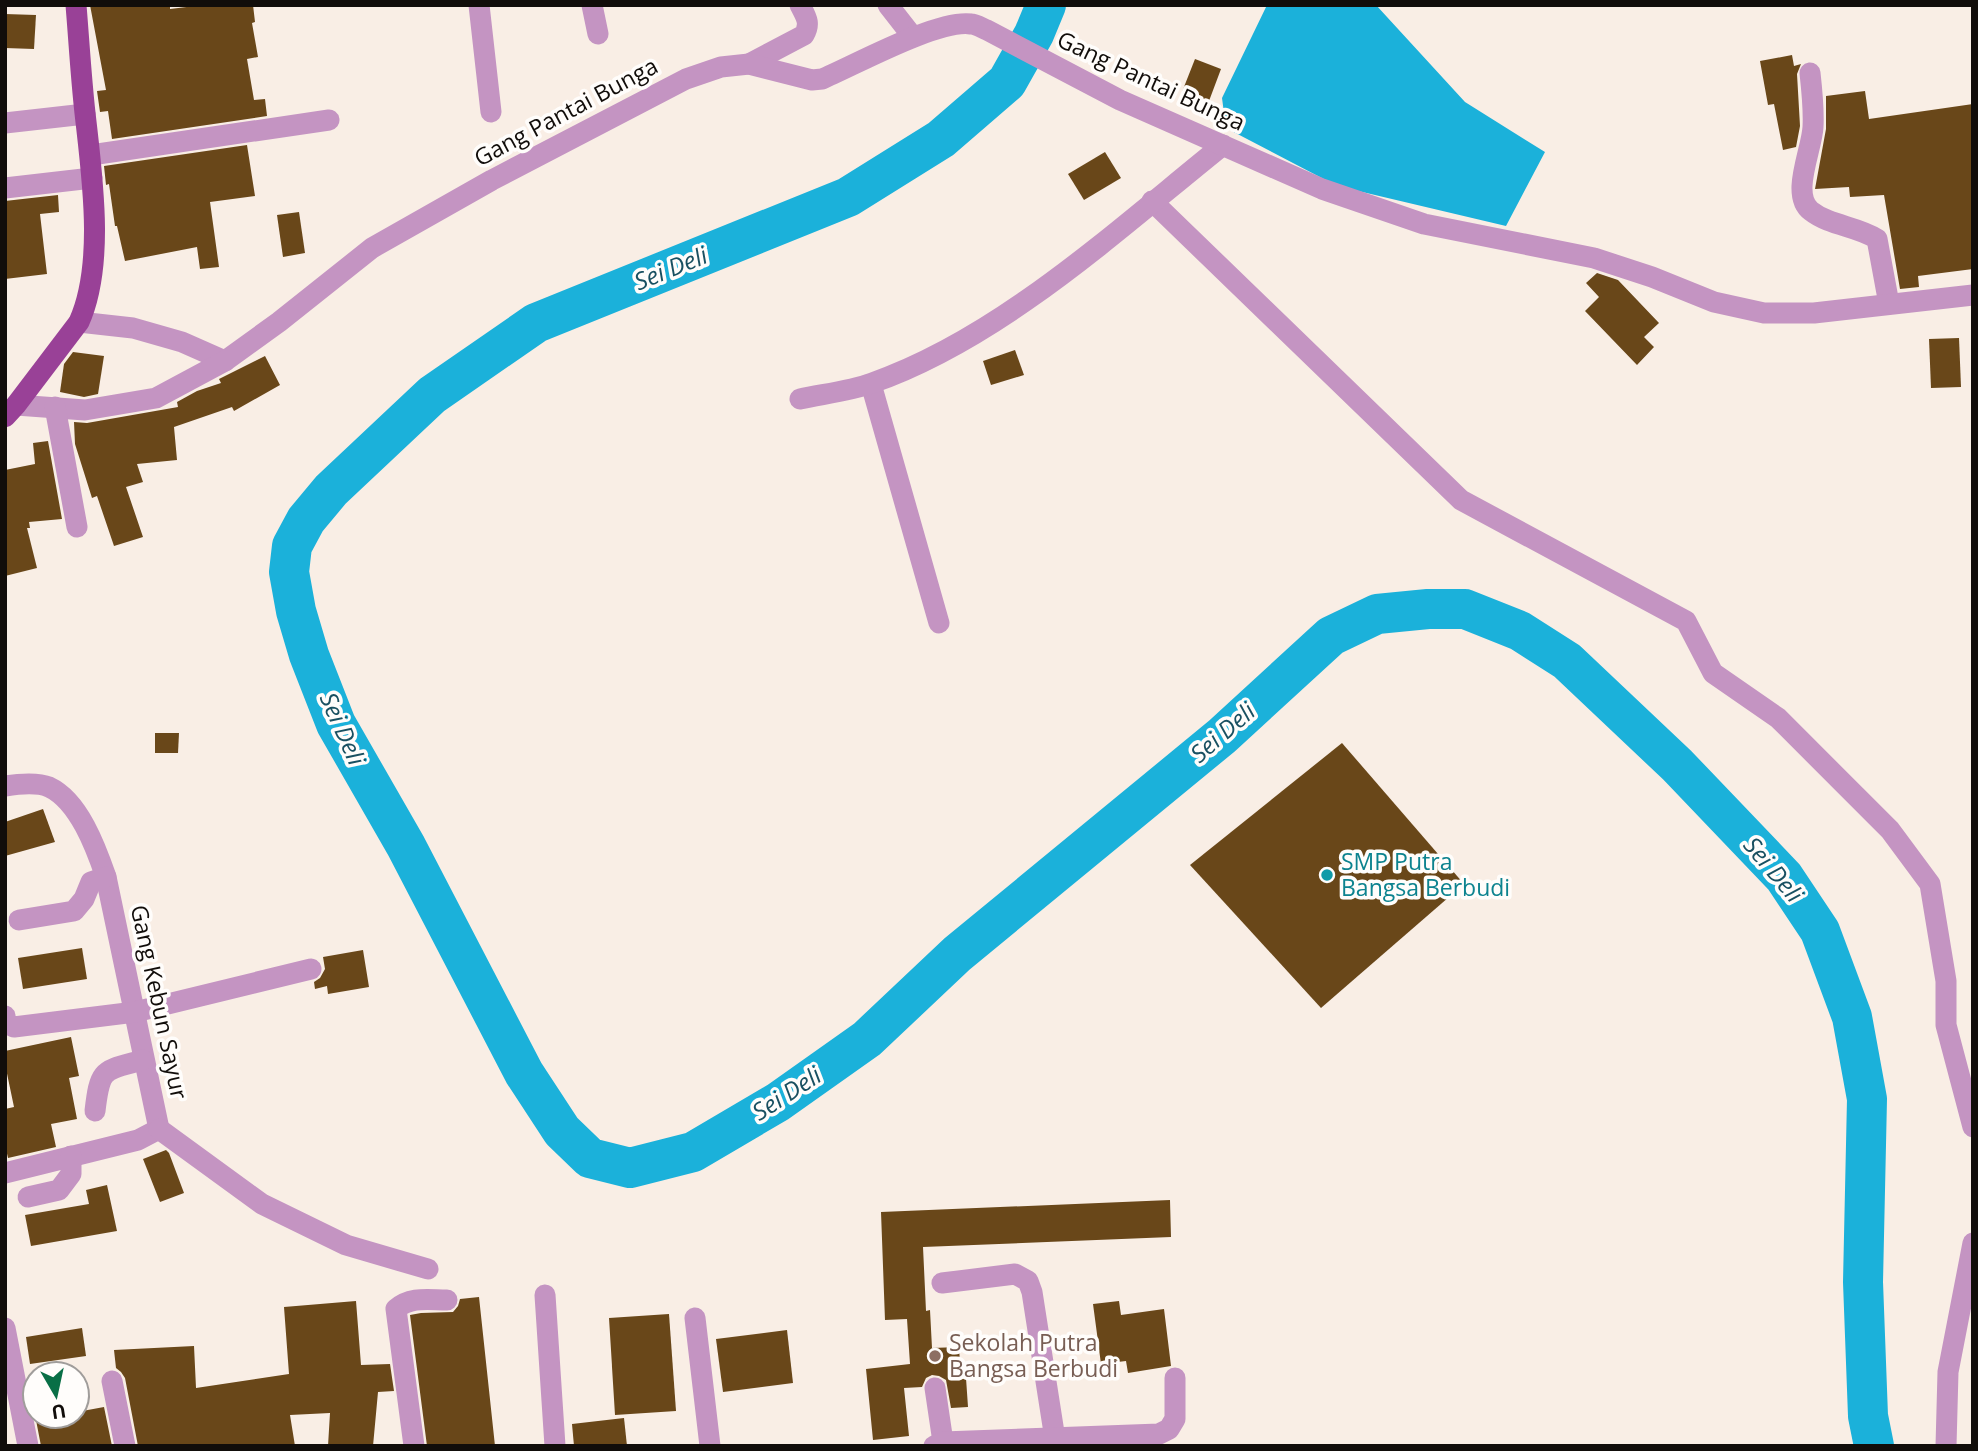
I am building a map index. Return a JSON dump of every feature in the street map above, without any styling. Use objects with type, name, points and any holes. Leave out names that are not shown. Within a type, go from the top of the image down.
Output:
[{"type":"main road","points":[[11,411],[79,322],[91,281],[91,155],[76,5]]},
{"type":"street","points":[[479,5],[491,112]]},
{"type":"street","points":[[592,5],[598,34]]},
{"type":"street","points":[[749,64],[804,35],[808,27],[800,5]]},
{"type":"street","points":[[888,5],[913,37]]},
{"type":"street","name":"Gang Pantai Bunga","points":[[11,411],[55,407],[85,410],[156,398],[225,361],[372,248],[492,180],[686,79],[721,67],[749,64],[812,80],[822,79],[962,15],[972,24],[1106,93],[1322,189],[1424,224],[1594,258],[1652,277],[1714,302],[1764,313],[1814,313],[1973,295]]},
{"type":"street","points":[[1810,73],[1814,109],[1813,130],[1801,181],[1802,197],[1808,210],[1824,219],[1877,239],[1889,304]]},
{"type":"street","points":[[5,123],[85,114]]},
{"type":"street","points":[[91,155],[329,120]]},
{"type":"street","points":[[800,398],[871,383],[946,351],[1053,281],[1223,145]]},
{"type":"street","points":[[5,188],[92,178]]},
{"type":"street","points":[[1152,201],[1461,500],[1686,621],[1713,673],[1778,718],[1890,830],[1930,884],[1946,981],[1946,1026],[1973,1127]]},
{"type":"street","points":[[79,322],[133,328],[170,338],[225,361]]},
{"type":"street","points":[[871,383],[939,623]]},
{"type":"street","points":[[55,407],[78,527]]},
{"type":"street","name":"Gang Kebun Sayur","points":[[5,786],[20,784],[48,787],[70,805],[86,826],[106,877],[159,1129],[138,1140],[5,1173]]},
{"type":"street","points":[[19,920],[74,911],[84,899],[91,882],[106,877]]},
{"type":"street","points":[[5,1016],[6,1023],[14,1027],[135,1012],[311,969]]},
{"type":"street","points":[[95,1111],[100,1080],[107,1070],[143,1060]]},
{"type":"street","points":[[159,1129],[261,1204],[346,1245],[428,1269]]},
{"type":"street","points":[[28,1197],[59,1190],[71,1174],[71,1156]]},
{"type":"street","points":[[1946,1446],[1948,1372],[1973,1243]]},
{"type":"street","points":[[942,1283],[1015,1275],[1028,1281],[1055,1439]]},
{"type":"street","points":[[545,1295],[555,1446]]},
{"type":"street","points":[[414,1446],[396,1309],[412,1299],[447,1300]]},
{"type":"street","points":[[695,1318],[710,1446]]},
{"type":"street","points":[[5,1328],[12,1398],[29,1446]]},
{"type":"street","points":[[935,1388],[939,1444],[1158,1434],[1169,1429],[1175,1419],[1175,1378]]},
{"type":"street","points":[[112,1381],[125,1446]]},
{"type":"water","points":[[1267,5],[1376,5],[1465,102],[1545,152],[1506,226],[1337,186],[1226,128],[1222,98]]},
{"type":"building","points":[[90,5],[170,5],[170,9],[203,5],[253,5],[255,22],[252,23],[258,57],[247,59],[254,100],[265,99],[267,116],[112,139],[108,111],[100,112],[97,91],[106,90]]},
{"type":"building","points":[[5,14],[36,15],[34,49],[5,48]]},
{"type":"building","points":[[1792,55],[1794,66],[1801,64],[1797,74],[1800,126],[1796,147],[1783,150],[1774,104],[1768,105],[1760,61]]},
{"type":"building","points":[[1195,59],[1221,69],[1209,101],[1182,92]]},
{"type":"building","points":[[1865,91],[1869,119],[1973,104],[1973,269],[1918,276],[1919,287],[1900,289],[1884,195],[1850,197],[1849,187],[1815,189],[1826,129],[1826,96]]},
{"type":"building","points":[[247,145],[255,196],[210,202],[219,267],[200,269],[197,247],[125,261],[115,226],[104,166]]},
{"type":"building","points":[[1105,152],[1121,178],[1084,200],[1068,174]]},
{"type":"building","points":[[58,195],[59,212],[40,214],[47,274],[5,279],[5,201]]},
{"type":"building","points":[[299,212],[305,253],[283,257],[277,215]]},
{"type":"building","points":[[1597,273],[1618,280],[1659,323],[1644,337],[1654,347],[1637,365],[1585,311],[1599,297],[1586,283]]},
{"type":"building","points":[[1959,338],[1961,387],[1931,388],[1929,339]]},
{"type":"building","points":[[1015,350],[1024,375],[991,385],[983,361]]},
{"type":"building","points":[[73,352],[104,356],[98,394],[84,397],[60,392],[64,364]]},
{"type":"building","points":[[265,356],[280,385],[234,411],[232,407],[174,427],[177,460],[137,464],[143,482],[126,487],[143,537],[114,546],[97,496],[92,498],[75,444],[74,422],[87,423],[178,407],[177,402],[197,391],[221,383],[219,379]]},
{"type":"building","points":[[48,441],[62,519],[29,522],[30,528],[27,528],[37,568],[5,576],[5,470],[35,464],[33,443]]},
{"type":"building","points":[[155,733],[179,733],[178,753],[155,753]]},
{"type":"building","name":"SMP Putra Bangsa Berbudi","points":[[1342,743],[1464,884],[1321,1008],[1190,865]]},
{"type":"building","points":[[43,809],[55,842],[5,856],[5,822]]},
{"type":"building","points":[[82,948],[87,979],[23,989],[18,958]]},
{"type":"building","points":[[363,950],[369,987],[328,994],[327,986],[315,989],[314,982],[325,969],[323,957]]},
{"type":"building","points":[[71,1037],[79,1076],[69,1078],[77,1119],[51,1124],[56,1147],[8,1158],[5,1145],[5,1109],[14,1107],[5,1051]]},
{"type":"building","points":[[166,1150],[184,1193],[160,1202],[143,1159]]},
{"type":"building","points":[[107,1185],[117,1231],[31,1246],[25,1215],[89,1204],[86,1190]]},
{"type":"building","name":"Sekolah Putra Bangsa Berbudi","points":[[1170,1200],[1171,1237],[923,1247],[926,1311],[930,1310],[932,1348],[959,1347],[961,1379],[966,1378],[968,1407],[951,1408],[946,1380],[932,1375],[926,1378],[922,1387],[904,1388],[909,1436],[873,1440],[866,1369],[910,1364],[907,1319],[885,1320],[881,1212]]},
{"type":"building","points":[[479,1297],[495,1446],[427,1446],[410,1315],[453,1312],[460,1299]]},
{"type":"building","points":[[356,1301],[361,1365],[390,1364],[394,1391],[378,1392],[373,1446],[328,1446],[330,1413],[290,1415],[295,1446],[138,1446],[125,1378],[116,1368],[114,1350],[194,1346],[196,1388],[289,1374],[284,1307]]},
{"type":"building","points":[[1119,1301],[1121,1315],[1164,1309],[1171,1366],[1128,1373],[1126,1361],[1101,1364],[1093,1304]]},
{"type":"building","points":[[669,1314],[676,1411],[615,1415],[609,1318]]},
{"type":"building","points":[[82,1328],[86,1356],[29,1360],[26,1337]]},
{"type":"building","points":[[787,1330],[793,1383],[723,1392],[716,1339]]},
{"type":"building","points":[[104,1407],[112,1446],[41,1446],[38,1430],[91,1430],[91,1409]]},
{"type":"building","points":[[624,1418],[627,1446],[574,1446],[572,1424]]},
{"type":"waterway","name":"Sei Deli","points":[[1046,5],[1034,34],[1007,82],[941,139],[848,197],[536,323],[432,395],[331,490],[306,520],[292,546],[289,572],[296,611],[309,655],[336,724],[406,846],[524,1073],[562,1131],[590,1158],[630,1168],[693,1152],[778,1102],[867,1039],[957,954],[1222,736],[1331,636],[1377,614],[1465,609],[1520,631],[1567,661],[1677,765],[1784,877],[1820,931],[1852,1017],[1867,1099],[1863,1282],[1868,1416],[1874,1446]]},
{"type":"place","name":"SMP Putra Bangsa Berbudi","points":[[1327,875]]},
{"type":"place","name":"Sekolah Putra Bangsa Berbudi","points":[[935,1356]]}]
